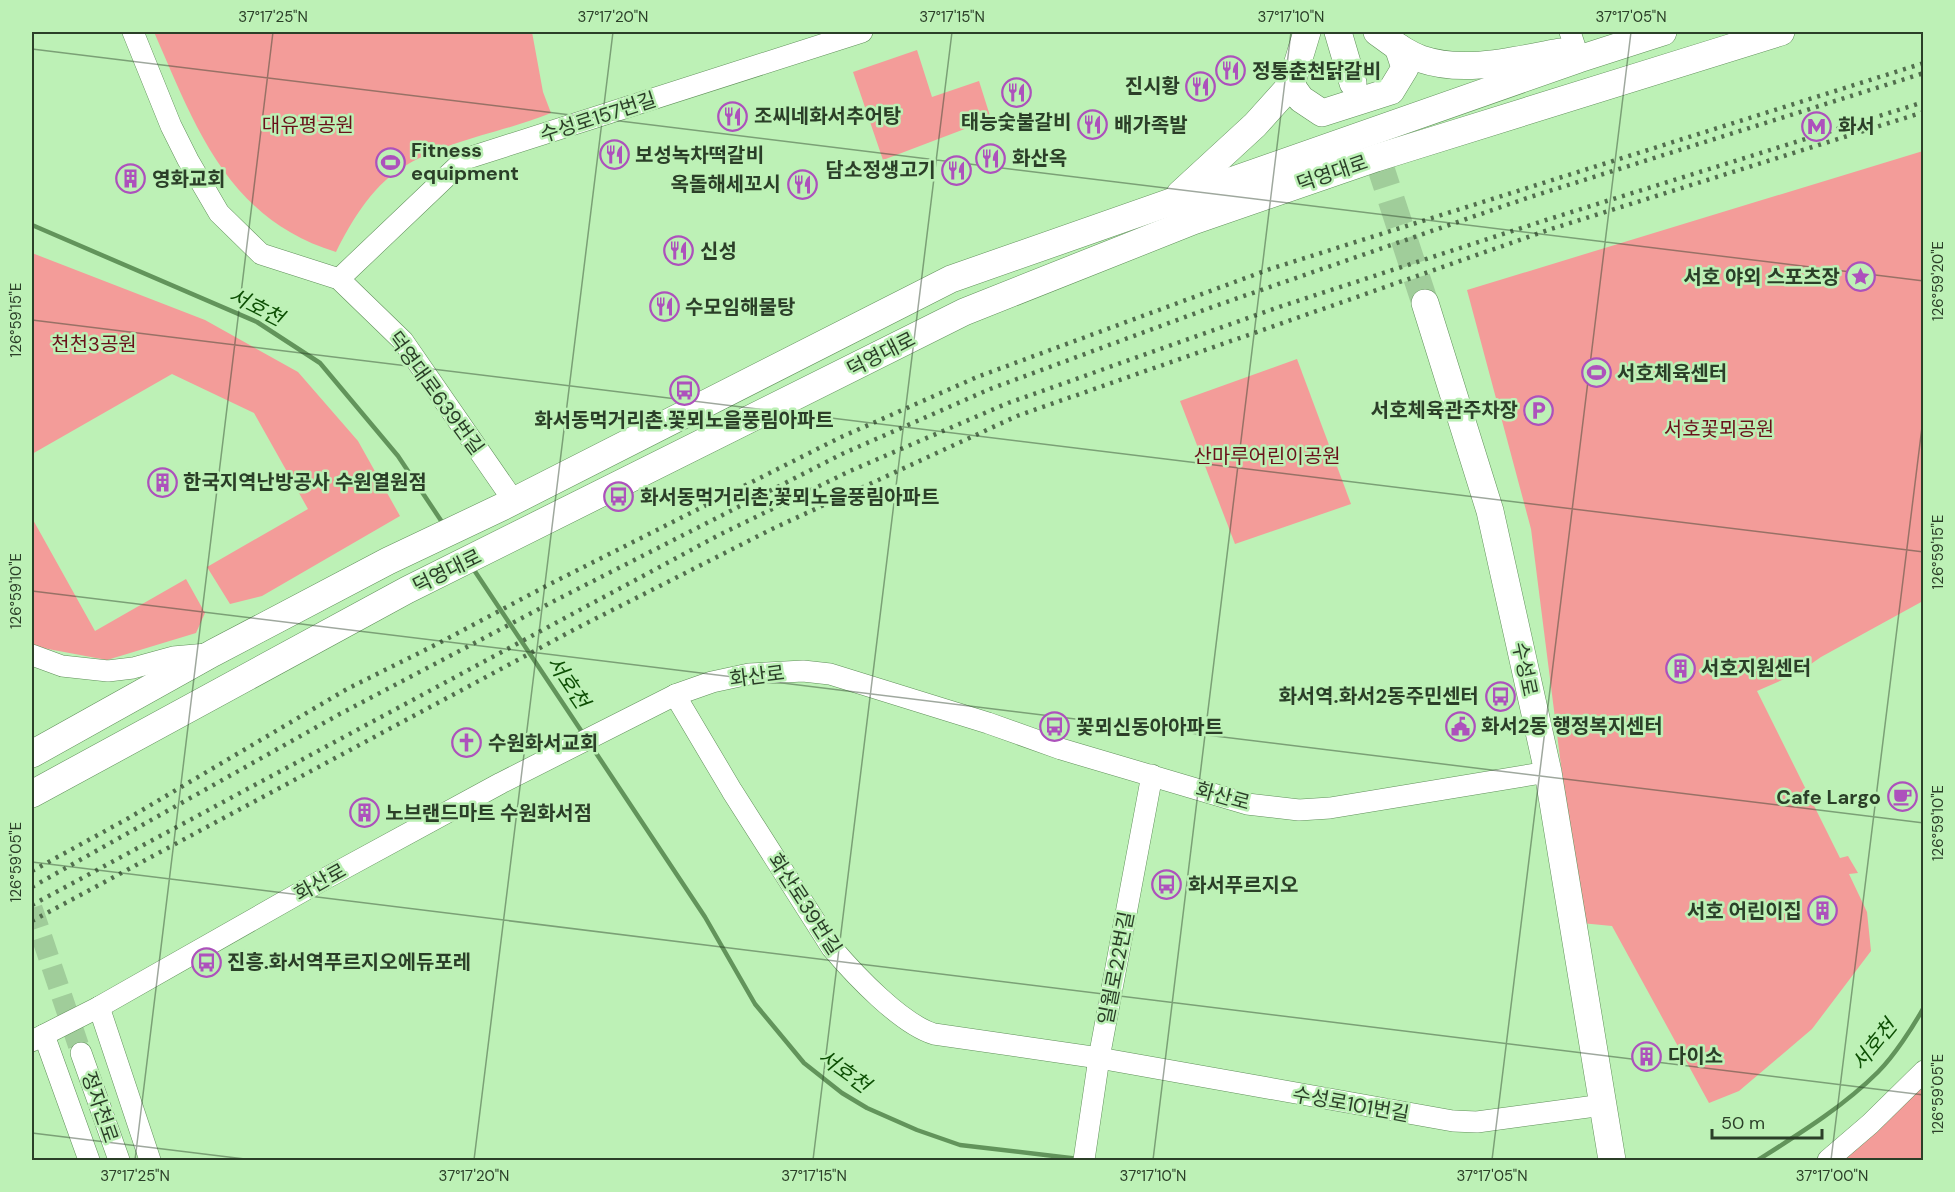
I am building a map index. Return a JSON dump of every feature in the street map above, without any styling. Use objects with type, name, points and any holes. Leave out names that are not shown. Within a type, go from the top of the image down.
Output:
[{"type":"main road","points":[[1172,201],[1255,125],[1290,85],[1307,32]]},
{"type":"main road","points":[[1338,32],[1353,82]]},
{"type":"main road","points":[[1387,39],[1420,59],[1444,64],[1487,64],[1575,47],[1612,48],[1663,32]]},
{"type":"main road","name":"덕영대로","points":[[32,794],[407,590],[964,312],[1193,221],[1354,166],[1675,64],[1722,41],[1781,32]]},
{"type":"main road","points":[[1290,85],[1301,99],[1322,113],[1391,91],[1404,68],[1387,39]]},
{"type":"main road","name":"덕영대로","points":[[32,754],[213,653],[388,561],[508,503],[951,279],[1172,201],[1575,47]]},
{"type":"main road","name":"수성로","points":[[1425,303],[1490,511],[1548,772],[1611,1155]]},
{"type":"street","name":"덕영대로639번길","points":[[133,32],[171,126],[219,213],[261,254],[339,279],[403,341],[508,503]]},
{"type":"street","name":"수성로157번길","points":[[339,279],[465,159],[862,32]]},
{"type":"street","points":[[32,655],[63,666],[108,671],[133,668],[173,657],[213,653]]},
{"type":"street","name":"화산로","points":[[38,1038],[99,1007],[319,882],[632,717],[675,696],[712,682],[749,674],[803,671],[830,674],[988,723],[1061,749],[1247,804],[1299,810],[1352,805],[1548,772]]},
{"type":"street","name":"화산로39번길","points":[[675,696],[738,801],[832,948],[891,1006],[915,1026],[934,1034],[1099,1058]]},
{"type":"street","name":"일월로22번길","points":[[1083,1161],[1099,1058],[1152,775]]},
{"type":"street","points":[[99,1007],[150,1161]]},
{"type":"street","points":[[38,1038],[89,1161]]},
{"type":"street","name":"정자천로","points":[[81,1053],[119,1161]]},
{"type":"street","name":"수성로101번길","points":[[1099,1058],[1453,1122],[1477,1122],[1604,1106]]},
{"type":"street","points":[[1828,1161],[1870,1124],[1923,1071]]},
{"type":"green space","name":"대유평공원","points":[[154,32],[532,32],[543,92],[551,113],[436,151],[400,169],[371,196],[348,229],[336,252],[299,237],[267,217],[241,192],[201,134]]},
{"type":"green space","points":[[917,50],[932,97],[979,81],[991,119],[883,160],[853,72]]},
{"type":"green space","name":"서호꽃뫼공원","points":[[1923,151],[1923,601],[1821,657],[1798,673],[1757,691],[1840,858],[1848,856],[1858,873],[1849,874],[1867,912],[1871,951],[1812,1029],[1739,1091],[1709,1103],[1612,926],[1581,923],[1531,529],[1467,290]]},
{"type":"green space","name":"천천3공원","points":[[32,253],[205,320],[298,372],[358,441],[400,516],[262,596],[230,604],[207,567],[308,509],[254,413],[172,374],[32,454]]},
{"type":"green space","name":"산마루어린이공원","points":[[1297,359],[1351,504],[1235,544],[1180,401]]},
{"type":"green space","points":[[32,518],[95,631],[186,579],[205,613],[196,633],[107,660],[32,646]]},
{"type":"green space","points":[[1923,1077],[1923,1160],[1839,1160]]},
{"type":"waterway","name":"서호천","points":[[32,225],[257,322],[320,363],[398,456],[444,525]]},
{"type":"waterway","name":"서호천","points":[[472,567],[584,735]]},
{"type":"waterway","name":"서호천","points":[[590,744],[705,917],[755,1004],[804,1063],[842,1093],[867,1108],[917,1130],[960,1145],[1079,1159]]},
{"type":"waterway","name":"서호천","points":[[1758,1160],[1820,1119],[1864,1085],[1890,1058],[1924,1007]]},
{"type":"tunnel","points":[[1353,83],[1425,303]]},
{"type":"tunnel","points":[[32,908],[81,1053]]},
{"type":"railway","points":[[32,871],[127,819],[347,689],[839,438],[977,377],[1270,269],[1924,63]]},
{"type":"railway","points":[[32,887],[338,715],[556,600],[842,454],[990,389],[1215,306],[1527,198],[1924,73]]},
{"type":"railway","points":[[32,905],[719,535],[850,471],[1008,403],[1282,306],[1546,220],[1924,102]]},
{"type":"railway","points":[[32,921],[579,627],[772,529],[1017,416],[1551,229],[1924,112]]},
{"type":"place","name":"정통춘천닭갈비","points":[[1231,71]]},
{"type":"place","name":"진시황","points":[[1201,86]]},
{"type":"place","name":"태능숯불갈비","points":[[1016,92]]},
{"type":"place","name":"조씨네화서추어탕","points":[[733,116]]},
{"type":"place","name":"배가족발","points":[[1093,125]]},
{"type":"place","name":"화서","points":[[1817,126]]},
{"type":"place","name":"보성녹차떡갈비","points":[[614,155]]},
{"type":"place","name":"화산옥","points":[[991,158]]},
{"type":"place","name":"Fitness equipment","points":[[390,162]]},
{"type":"place","name":"담소정생고기","points":[[957,170]]},
{"type":"place","name":"영화교회","points":[[131,179]]},
{"type":"place","name":"옥돌해세꼬시","points":[[802,184]]},
{"type":"place","name":"신성","points":[[679,251]]},
{"type":"place","name":"서호 야외 스포츠장","points":[[1861,277]]},
{"type":"place","name":"수모임해물탕","points":[[664,307]]},
{"type":"place","name":"서호체육센터","points":[[1596,373]]},
{"type":"place","name":"화서동먹거리촌.꽃뫼노을풍림아파트","points":[[684,390]]},
{"type":"place","name":"서호체육관주차장","points":[[1539,410]]},
{"type":"place","name":"한국지역난방공사 수원열원점","points":[[162,482]]},
{"type":"place","name":"화서동먹거리촌,꽃뫼노을풍림아파트","points":[[619,497]]},
{"type":"place","name":"서호지원센터","points":[[1680,668]]},
{"type":"place","name":"화서역.화서2동주민센터","points":[[1500,696]]},
{"type":"place","name":"화서2동 행정복지센터","points":[[1460,726]]},
{"type":"place","name":"꽃뫼신동아아파트","points":[[1055,727]]},
{"type":"place","name":"수원화서교회","points":[[467,743]]},
{"type":"place","name":"Cafe Largo","points":[[1902,797]]},
{"type":"place","name":"노브랜드마트 수원화서점","points":[[364,813]]},
{"type":"place","name":"화서푸르지오","points":[[1167,885]]},
{"type":"place","name":"서호 어린이집","points":[[1823,911]]},
{"type":"place","name":"진흥.화서역푸르지오에듀포레","points":[[206,962]]},
{"type":"place","name":"다이소","points":[[1647,1056]]}]
